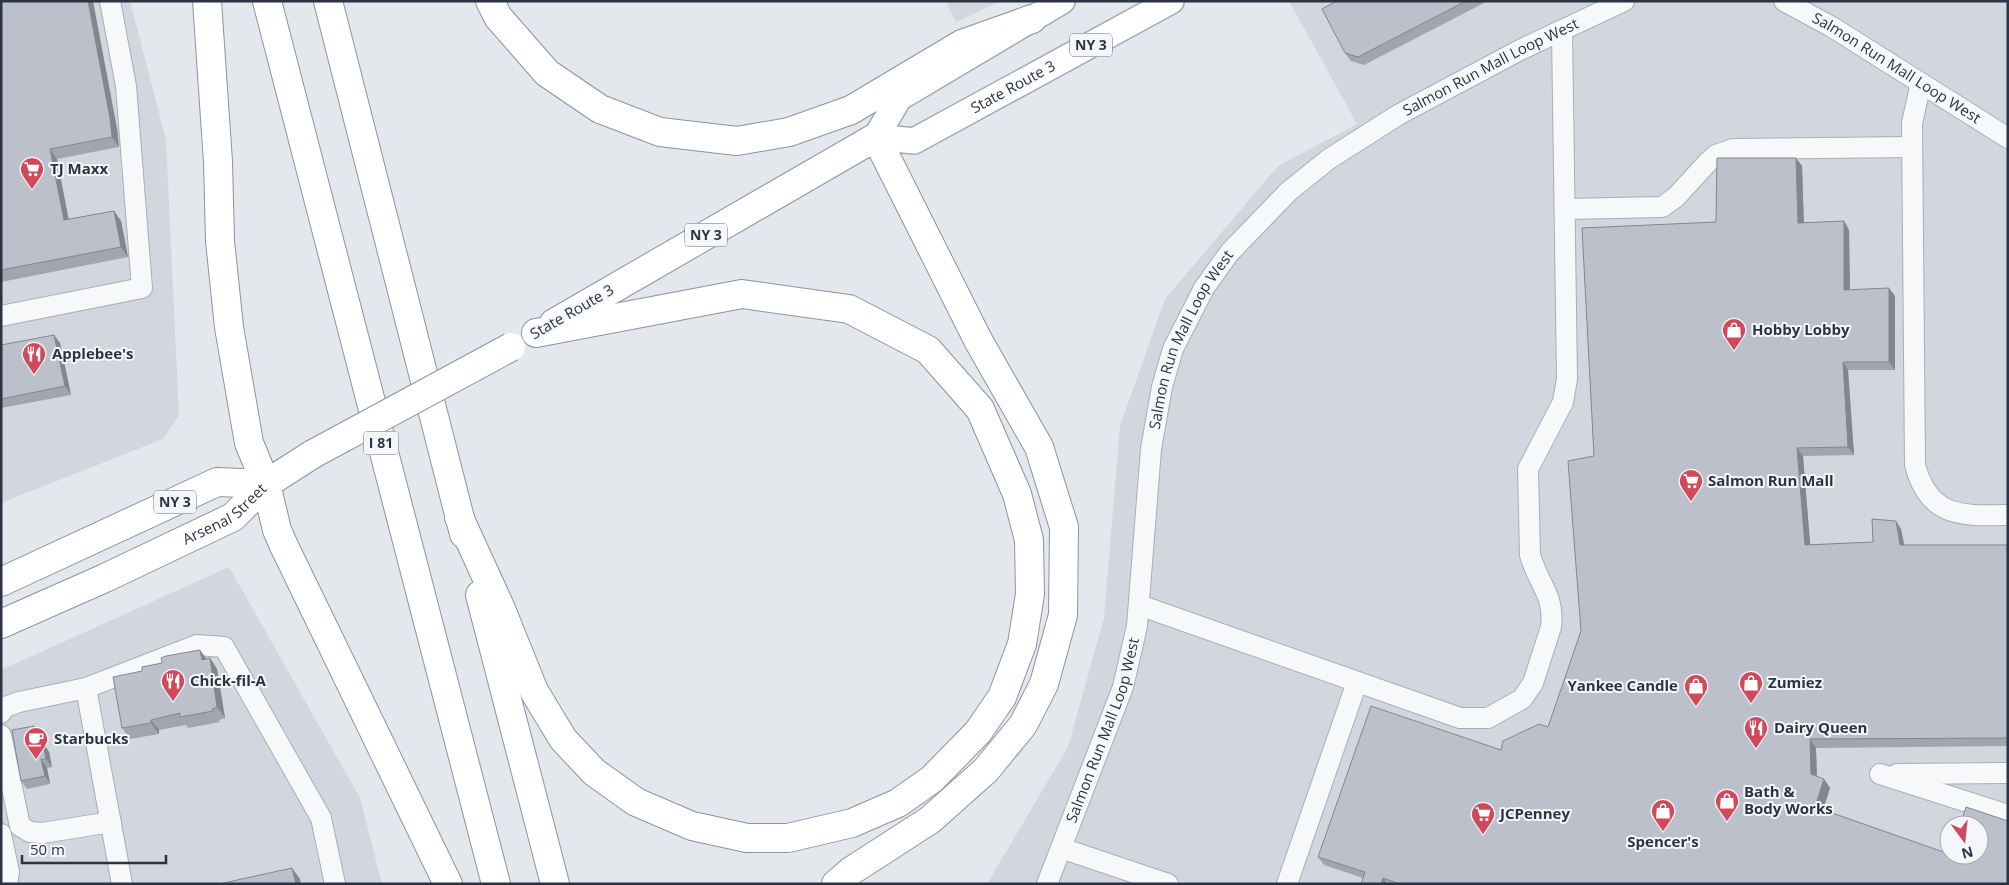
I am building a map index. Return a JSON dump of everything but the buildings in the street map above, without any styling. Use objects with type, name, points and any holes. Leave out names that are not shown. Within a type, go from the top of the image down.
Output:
[{"type":"highway","points":[[207,1],[218,162],[220,241],[229,327],[249,443],[266,484],[277,530],[284,546],[448,884]]},
{"type":"highway","name":"I 81","points":[[267,1],[496,884]]},
{"type":"highway","points":[[328,1],[555,884]]},
{"type":"highway","points":[[490,1],[498,17],[547,72],[600,109],[660,132],[737,141],[789,132],[851,110],[962,44],[1032,19]]},
{"type":"highway","points":[[836,884],[851,871],[930,820],[986,770],[1023,725],[1044,684],[1063,615],[1064,527],[1039,447],[978,340],[876,137]]},
{"type":"highway","name":"State Route 3","points":[[266,484],[313,454],[512,347],[876,137]]},
{"type":"highway","points":[[460,517],[501,609],[534,691],[563,739],[594,772],[636,802],[692,826],[747,838],[788,838],[852,823],[898,803],[932,779],[978,732],[1002,697],[1022,644],[1030,594],[1029,540],[1017,494],[980,409],[928,350],[848,309],[742,294],[536,333]]},
{"type":"highway","name":"Arsenal Street","points":[[1,582],[217,482],[266,484]]},
{"type":"highway","name":"Arsenal Street","points":[[1,624],[105,578],[233,517],[266,484]]},
{"type":"main road","name":"State Route 3","points":[[1062,1],[899,98],[876,137],[914,141],[1171,1]]},
{"type":"lane","points":[[1,316],[142,288],[126,86],[110,1]]},
{"type":"lane","name":"Salmon Run Mall Loop West","points":[[1047,884],[1123,687],[1137,626],[1151,449],[1162,386],[1173,349],[1204,288],[1230,252],[1289,191],[1329,159],[1398,116],[1520,50],[1624,1]]},
{"type":"lane","name":"Salmon Run Mall Loop West","points":[[1784,1],[1832,26],[2008,138]]},
{"type":"lane","points":[[1139,605],[1460,718],[1488,718],[1522,699],[1533,684],[1551,627],[1552,616],[1549,597],[1530,555],[1528,469],[1558,413],[1565,392],[1567,361],[1562,30]]},
{"type":"lane","points":[[1921,83],[1913,110],[1912,147],[1914,454],[1918,476],[1929,496],[1945,509],[1954,513],[1977,516],[2008,516]]},
{"type":"lane","points":[[1564,209],[1662,206],[1670,202],[1716,155],[1733,149],[1912,147]]},
{"type":"lane","points":[[1,713],[5,707],[19,702],[86,688],[197,645],[224,648],[321,818],[335,884]]},
{"type":"lane","points":[[1287,884],[1357,682]]},
{"type":"lane","points":[[86,688],[122,884]]},
{"type":"lane","points":[[1,735],[20,826],[30,832],[52,832],[111,822]]},
{"type":"lane","points":[[2008,774],[1880,774],[2008,815]]},
{"type":"lane","points":[[1,834],[9,872],[7,884]]},
{"type":"lane","points":[[1061,848],[1168,884]]},
{"type":"shaded area","points":[[1,1],[130,1],[166,140],[179,415],[163,439],[1,503]]},
{"type":"shaded area","points":[[946,1],[1001,1],[956,22]]},
{"type":"shaded area","name":"Salmon Run Mall","points":[[1289,1],[2008,1],[2008,884],[987,884],[1068,747],[1104,618],[1120,426],[1165,299],[1278,166],[1357,124]]},
{"type":"shaded area","points":[[229,567],[360,798],[382,884],[1,884],[1,670]]},
{"type":"place","name":"TJ Maxx","points":[[32,190]]},
{"type":"place","name":"Hobby Lobby","points":[[1734,351]]},
{"type":"place","name":"Applebee's","points":[[34,375]]},
{"type":"place","name":"Salmon Run Mall","points":[[1691,502]]},
{"type":"place","name":"Chick-fil-A","points":[[173,702]]},
{"type":"place","name":"Zumiez","points":[[1751,704]]},
{"type":"place","name":"Yankee Candle","points":[[1696,707]]},
{"type":"place","name":"Dairy Queen","points":[[1756,749]]},
{"type":"place","name":"Starbucks","points":[[36,760]]},
{"type":"place","name":"Bath & Body Works","points":[[1727,822]]},
{"type":"place","name":"Spencer's","points":[[1663,832]]},
{"type":"place","name":"JCPenney","points":[[1483,835]]}]
